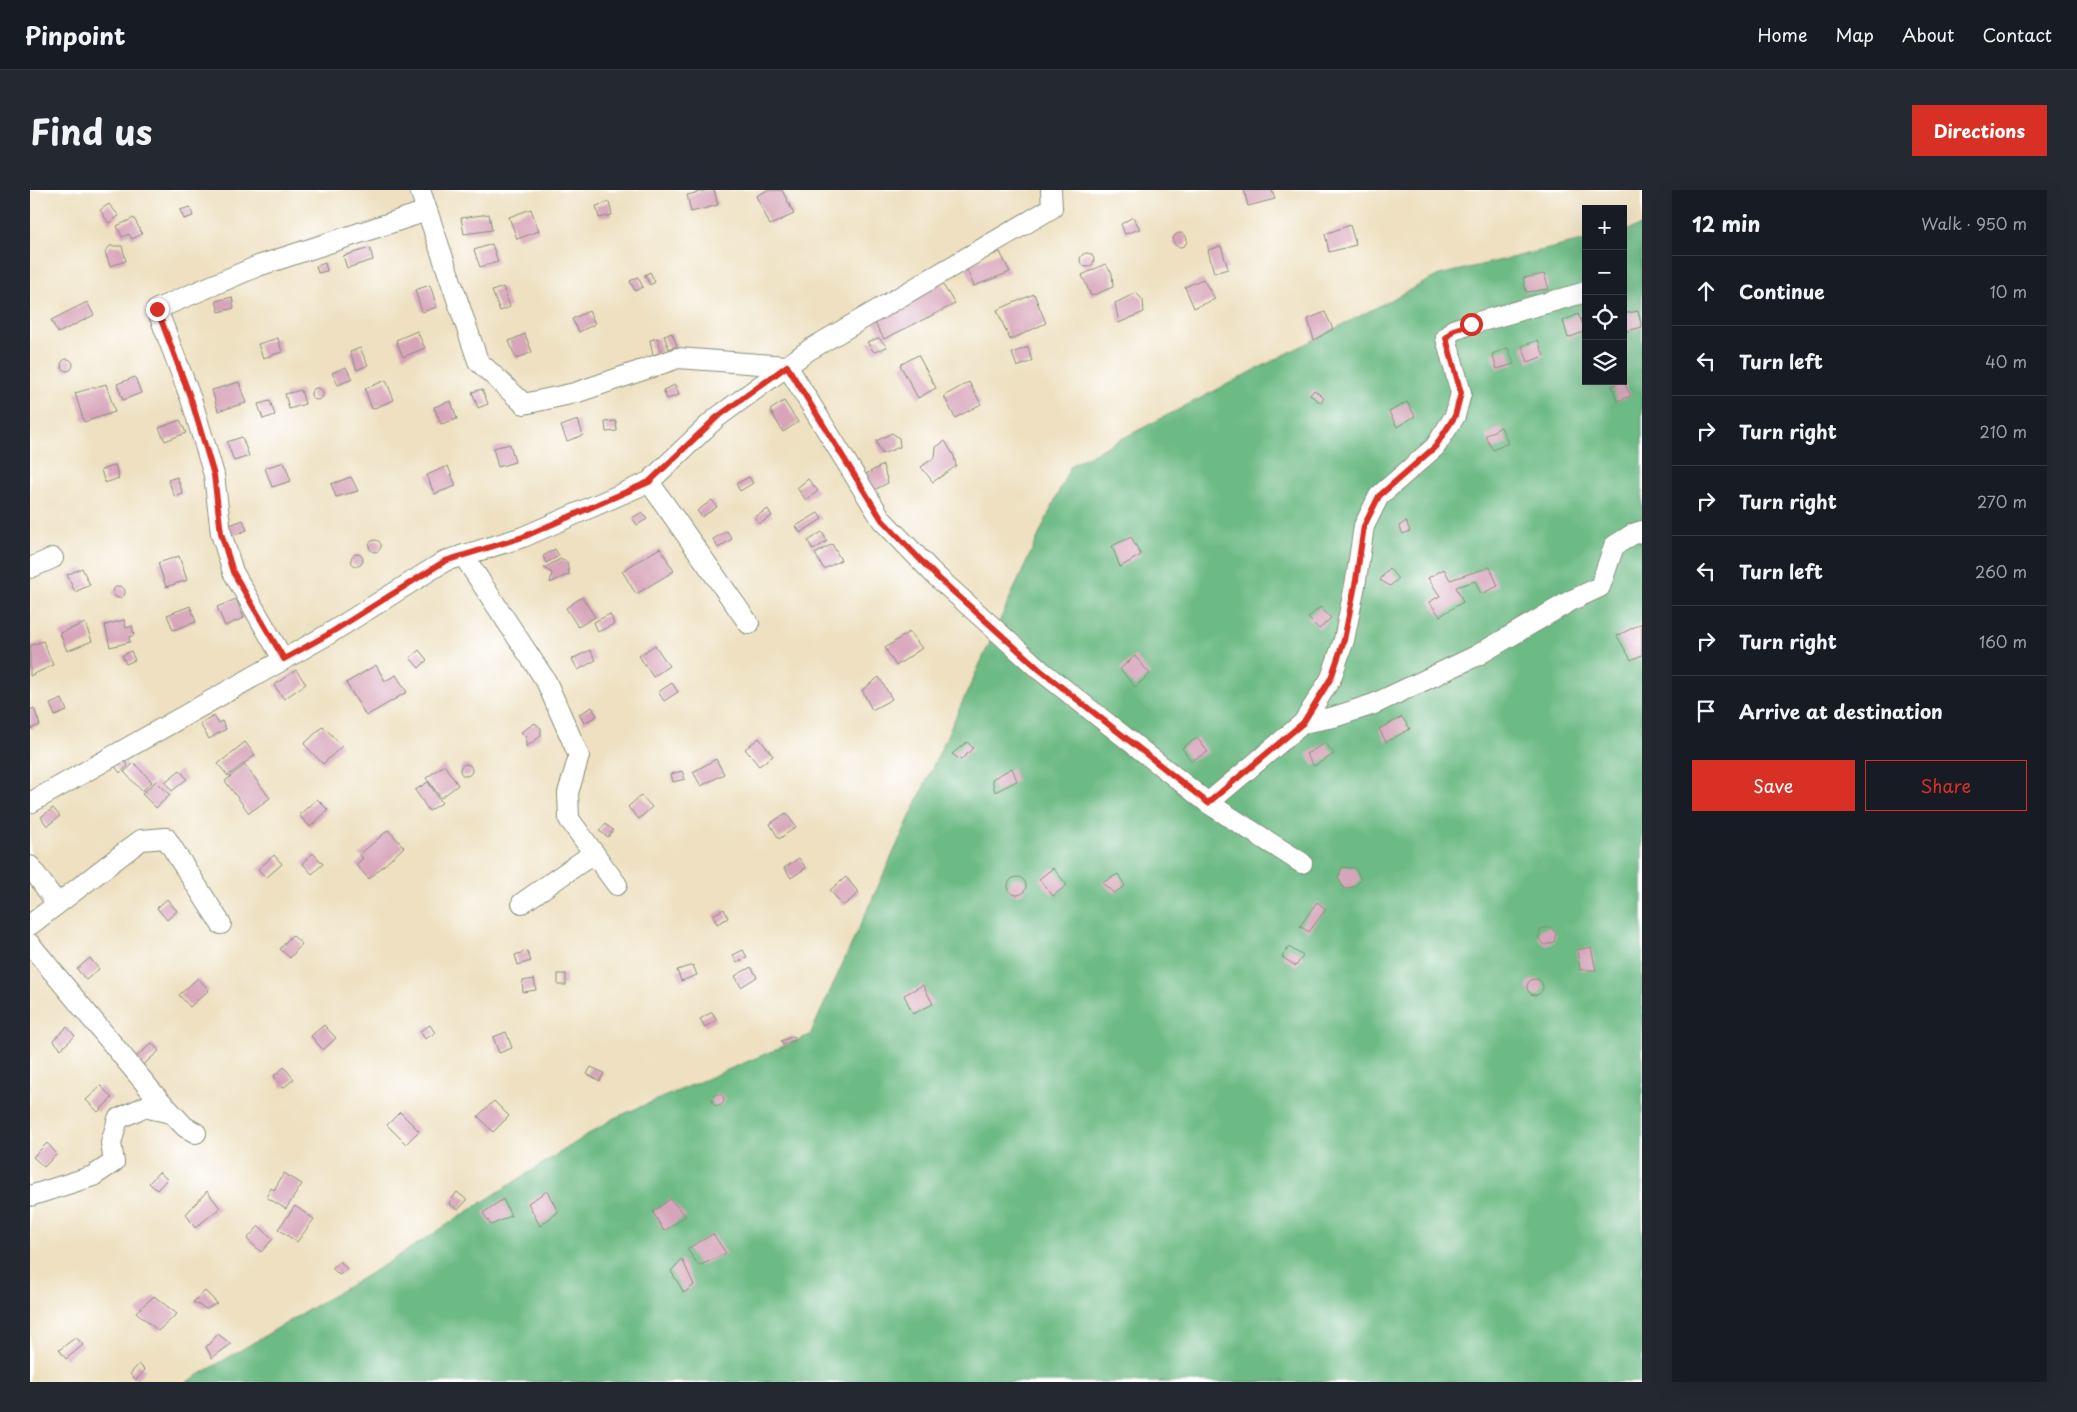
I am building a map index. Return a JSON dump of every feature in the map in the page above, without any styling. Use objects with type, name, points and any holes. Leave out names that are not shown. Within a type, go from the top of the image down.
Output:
[{"type":"street","points":[[420,190],[478,361],[524,404],[575,393],[678,358],[787,366]]},
{"type":"street","points":[[30,803],[327,635],[445,561],[523,537],[649,482],[716,418],[809,350],[1052,208],[1051,190]]},
{"type":"street","points":[[284,659],[233,572],[221,533],[214,475],[192,402],[157,309],[258,266],[427,211]]},
{"type":"street","points":[[1208,803],[1303,723],[1331,678],[1341,647],[1356,580],[1364,526],[1379,496],[1435,447],[1455,416],[1461,393],[1446,338],[1453,330],[1462,327],[1582,293]]},
{"type":"street","points":[[787,366],[882,520],[935,575],[1040,670],[1208,803],[1302,863]]},
{"type":"street","points":[[649,482],[749,624]]},
{"type":"street","points":[[1303,723],[1334,717],[1374,704],[1476,656],[1572,600],[1600,587],[1614,546],[1633,534],[1642,531]]},
{"type":"street","points":[[463,555],[546,681],[554,697],[579,756],[568,793],[569,818],[616,885]]},
{"type":"street","points":[[30,568],[53,558]]},
{"type":"street","points":[[30,925],[141,840],[166,838],[221,924]]},
{"type":"street","points":[[522,903],[594,853]]},
{"type":"street","points":[[30,866],[57,904]]},
{"type":"street","points":[[30,944],[171,1113],[184,1127],[196,1134]]},
{"type":"street","points":[[30,1196],[93,1176],[114,1162],[111,1143],[118,1119],[144,1107],[171,1113]]},
{"type":"green space","points":[[1642,226],[1642,1382],[187,1382],[389,1262],[614,1118],[810,1035],[1071,465],[1439,275],[1582,241],[1582,385],[1627,385],[1627,230]]},
{"type":"building","points":[[714,190],[718,205],[691,212],[687,195]]},
{"type":"building","points":[[768,190],[782,190],[794,214],[770,225],[756,196]]},
{"type":"building","points":[[1244,190],[1272,190],[1275,199],[1248,206]]},
{"type":"building","points":[[609,202],[612,215],[599,218],[596,206]]},
{"type":"building","points":[[109,204],[119,216],[109,223],[100,210]]},
{"type":"building","points":[[190,207],[193,216],[184,219],[180,210]]},
{"type":"building","points":[[531,209],[539,231],[517,239],[509,217]]},
{"type":"building","points":[[489,214],[492,230],[464,234],[461,218]]},
{"type":"building","points":[[1133,217],[1140,229],[1125,234],[1121,224]]},
{"type":"building","points":[[134,218],[142,234],[132,239],[129,234],[122,237],[117,226]]},
{"type":"building","points":[[1350,225],[1356,245],[1329,252],[1325,234]]},
{"type":"building","points":[[1177,233],[1183,233],[1187,240],[1183,247],[1177,247],[1173,243],[1173,237]]},
{"type":"building","points":[[492,244],[498,262],[480,267],[474,250]]},
{"type":"building","points":[[110,246],[122,246],[126,261],[110,266],[105,252]]},
{"type":"building","points":[[1221,246],[1228,269],[1214,273],[1208,250]]},
{"type":"building","points":[[370,248],[373,260],[347,268],[343,256]]},
{"type":"building","points":[[1000,252],[1010,272],[974,286],[965,266]]},
{"type":"building","points":[[1084,253],[1090,253],[1094,260],[1090,267],[1084,267],[1080,263],[1080,257]]},
{"type":"building","points":[[325,263],[327,271],[318,273],[316,266]]},
{"type":"building","points":[[1105,264],[1112,273],[1113,287],[1091,296],[1082,275]]},
{"type":"building","points":[[650,272],[655,282],[650,285],[645,275]]},
{"type":"building","points":[[1544,274],[1549,289],[1526,292],[1523,278]]},
{"type":"building","points":[[638,277],[643,287],[635,291],[630,281]]},
{"type":"building","points":[[1203,279],[1215,299],[1194,308],[1185,287]]},
{"type":"building","points":[[941,282],[955,304],[884,339],[873,320]]},
{"type":"building","points":[[430,285],[437,307],[422,312],[415,290]]},
{"type":"building","points":[[503,287],[510,307],[500,311],[492,291]]},
{"type":"building","points":[[1136,293],[1143,300],[1144,312],[1119,323],[1115,303]]},
{"type":"building","points":[[1034,294],[1046,323],[1010,340],[997,310]]},
{"type":"building","points":[[232,297],[234,308],[219,312],[216,301]]},
{"type":"building","points":[[87,302],[94,315],[58,333],[51,320]]},
{"type":"building","points":[[589,311],[595,324],[579,332],[572,319]]},
{"type":"building","points":[[1638,311],[1642,327],[1627,331],[1627,313]]},
{"type":"building","points":[[1325,312],[1333,329],[1314,340],[1308,319]]},
{"type":"building","points":[[1578,314],[1582,322],[1582,333],[1568,338],[1563,321]]},
{"type":"building","points":[[417,331],[425,348],[403,357],[396,340]]},
{"type":"building","points":[[672,333],[677,346],[669,349],[664,336]]},
{"type":"building","points":[[525,334],[532,352],[516,359],[509,341]]},
{"type":"building","points":[[278,338],[282,352],[263,358],[258,344]]},
{"type":"building","points":[[658,338],[661,353],[653,355],[650,340]]},
{"type":"building","points":[[879,338],[887,347],[874,352],[867,342]]},
{"type":"building","points":[[1538,340],[1544,356],[1528,362],[1522,346]]},
{"type":"building","points":[[1028,347],[1032,361],[1017,367],[1012,353]]},
{"type":"building","points":[[360,348],[368,365],[357,370],[350,352]]},
{"type":"building","points":[[1508,348],[1514,364],[1497,369],[1492,354]]},
{"type":"building","points":[[918,355],[936,388],[918,398],[900,365]]},
{"type":"building","points":[[67,359],[73,365],[67,371],[61,365]]},
{"type":"building","points":[[346,367],[352,379],[338,385],[332,373]]},
{"type":"building","points":[[135,377],[141,393],[123,400],[117,384]]},
{"type":"building","points":[[386,380],[394,400],[372,409],[365,389]]},
{"type":"building","points":[[239,382],[246,403],[218,411],[212,390]]},
{"type":"building","points":[[969,382],[981,404],[955,418],[944,396]]},
{"type":"building","points":[[106,384],[115,412],[84,422],[75,393]]},
{"type":"building","points":[[675,385],[679,395],[667,399],[663,390]]},
{"type":"building","points":[[1625,385],[1631,396],[1617,401],[1612,386]]},
{"type":"building","points":[[317,388],[323,394],[317,400],[311,394]]},
{"type":"building","points":[[482,389],[488,404],[478,408],[472,392]]},
{"type":"building","points":[[301,390],[305,404],[289,409],[285,394]]},
{"type":"building","points":[[1314,390],[1324,398],[1321,403],[1310,395]]},
{"type":"building","points":[[270,401],[275,415],[263,419],[258,404]]},
{"type":"building","points":[[451,401],[457,419],[441,424],[434,407]]},
{"type":"building","points":[[784,401],[798,422],[783,432],[770,410]]},
{"type":"building","points":[[1407,402],[1415,416],[1397,427],[1389,412]]},
{"type":"building","points":[[180,420],[186,433],[165,441],[159,428]]},
{"type":"building","points":[[578,420],[583,435],[567,441],[561,426]]},
{"type":"building","points":[[616,421],[617,431],[606,432],[605,422]]},
{"type":"building","points":[[1501,427],[1508,443],[1493,450],[1485,436]]},
{"type":"building","points":[[892,433],[899,438],[900,447],[882,454],[876,441]]},
{"type":"building","points":[[242,437],[249,456],[234,461],[227,442]]},
{"type":"building","points":[[945,441],[954,456],[956,466],[933,482],[921,467],[935,457],[936,447]]},
{"type":"building","points":[[510,444],[515,462],[498,467],[493,448]]},
{"type":"building","points":[[284,462],[291,481],[272,487],[265,468]]},
{"type":"building","points":[[115,465],[119,478],[105,483],[101,470]]},
{"type":"building","points":[[883,465],[888,483],[870,492],[862,476]]},
{"type":"building","points":[[448,466],[456,486],[434,494],[427,475]]},
{"type":"building","points":[[177,477],[183,494],[175,497],[168,480]]},
{"type":"building","points":[[351,477],[358,491],[336,497],[331,484]]},
{"type":"building","points":[[749,477],[753,483],[740,491],[736,484]]},
{"type":"building","points":[[808,479],[818,491],[806,500],[797,488]]},
{"type":"building","points":[[712,500],[717,507],[702,517],[697,511]]},
{"type":"building","points":[[768,509],[772,516],[759,524],[755,517]]},
{"type":"building","points":[[642,512],[647,519],[637,525],[632,518]]},
{"type":"building","points":[[818,513],[822,519],[800,533],[796,526]]},
{"type":"building","points":[[243,520],[247,530],[229,537],[225,527]]},
{"type":"building","points":[[1406,521],[1410,531],[1403,534],[1399,526]]},
{"type":"building","points":[[727,531],[732,539],[718,548],[713,539]]},
{"type":"building","points":[[822,532],[827,541],[813,550],[808,541]]},
{"type":"building","points":[[1131,537],[1141,555],[1120,567],[1112,546]]},
{"type":"building","points":[[375,540],[381,546],[375,552],[369,546]]},
{"type":"building","points":[[832,544],[841,560],[824,569],[815,554]]},
{"type":"building","points":[[660,548],[674,571],[636,594],[622,571]]},
{"type":"building","points":[[555,549],[559,556],[546,563],[543,556]]},
{"type":"building","points":[[357,554],[363,560],[357,566],[351,560]]},
{"type":"building","points":[[179,556],[187,580],[166,587],[158,563]]},
{"type":"building","points":[[560,559],[567,562],[569,574],[550,583],[552,573],[544,568]]},
{"type":"building","points":[[1490,567],[1498,586],[1481,594],[1475,581],[1456,587],[1463,602],[1440,616],[1429,602],[1440,596],[1428,578],[1444,569],[1450,580]]},
{"type":"building","points":[[82,568],[90,585],[75,592],[67,575]]},
{"type":"building","points":[[1389,568],[1398,579],[1390,586],[1380,580]]},
{"type":"building","points":[[121,586],[124,587],[124,597],[117,598],[114,597],[113,590],[114,587]]},
{"type":"building","points":[[582,597],[595,617],[578,627],[566,608]]},
{"type":"building","points":[[236,599],[244,618],[225,626],[217,607]]},
{"type":"building","points":[[190,606],[196,622],[173,630],[167,615]]},
{"type":"building","points":[[1320,607],[1331,618],[1319,629],[1308,618]]},
{"type":"building","points":[[610,614],[614,624],[598,632],[594,622]]},
{"type":"building","points":[[124,620],[126,628],[132,626],[134,635],[129,637],[130,642],[110,647],[105,625]]},
{"type":"building","points":[[85,623],[92,641],[67,651],[60,633]]},
{"type":"building","points":[[1642,623],[1642,655],[1631,660],[1617,636]]},
{"type":"building","points":[[909,632],[922,648],[896,666],[885,648]]},
{"type":"building","points":[[43,641],[53,665],[30,676],[30,646]]},
{"type":"building","points":[[655,645],[669,666],[653,677],[639,656]]},
{"type":"building","points":[[419,650],[427,660],[419,668],[410,658]]},
{"type":"building","points":[[590,650],[596,660],[578,670],[572,659]]},
{"type":"building","points":[[131,651],[135,660],[126,664],[122,656]]},
{"type":"building","points":[[1135,656],[1150,674],[1135,687],[1120,669]]},
{"type":"building","points":[[376,665],[385,681],[396,675],[407,692],[366,716],[346,683]]},
{"type":"building","points":[[296,670],[306,684],[284,699],[274,685]]},
{"type":"building","points":[[879,677],[892,699],[872,710],[862,690]]},
{"type":"building","points":[[672,683],[678,692],[664,701],[658,692]]},
{"type":"building","points":[[62,699],[67,711],[55,716],[50,704]]},
{"type":"building","points":[[592,707],[597,716],[584,723],[579,714]]},
{"type":"building","points":[[34,708],[40,725],[30,729],[30,710]]},
{"type":"building","points":[[214,716],[218,723],[222,721],[226,729],[209,739],[200,724]]},
{"type":"building","points":[[1402,717],[1410,729],[1386,742],[1379,729]]},
{"type":"building","points":[[535,723],[541,728],[541,736],[526,747],[526,737],[521,732]]},
{"type":"building","points":[[323,726],[342,746],[323,764],[304,744]]},
{"type":"building","points":[[759,738],[773,756],[759,766],[745,749]]},
{"type":"building","points":[[1197,738],[1208,752],[1191,761],[1182,748]]},
{"type":"building","points":[[245,742],[255,755],[228,776],[218,764]]},
{"type":"building","points":[[967,742],[973,748],[961,760],[952,754]]},
{"type":"building","points":[[1326,743],[1334,754],[1314,766],[1306,754]]},
{"type":"building","points":[[123,759],[128,766],[120,773],[114,765]]},
{"type":"building","points":[[716,759],[724,774],[701,786],[693,772]]},
{"type":"building","points":[[134,763],[152,782],[142,791],[124,772]]},
{"type":"building","points":[[466,764],[472,770],[466,776],[460,770]]},
{"type":"building","points":[[245,765],[270,798],[249,813],[225,781]]},
{"type":"building","points":[[444,765],[458,785],[441,798],[426,778]]},
{"type":"building","points":[[1012,768],[1017,781],[995,792],[992,779]]},
{"type":"building","points":[[180,770],[187,779],[172,791],[165,782]]},
{"type":"building","points":[[682,771],[685,779],[673,782],[671,774]]},
{"type":"building","points":[[156,781],[170,795],[156,808],[142,794]]},
{"type":"building","points":[[428,782],[442,803],[429,811],[415,790]]},
{"type":"building","points":[[641,795],[652,807],[639,819],[628,807]]},
{"type":"building","points":[[317,799],[328,810],[310,827],[299,815]]},
{"type":"building","points":[[53,808],[60,816],[47,826],[41,817]]},
{"type":"building","points":[[786,813],[796,827],[779,839],[770,824]]},
{"type":"building","points":[[605,824],[613,830],[608,837],[599,831]]},
{"type":"building","points":[[388,830],[404,847],[369,879],[356,865],[363,858],[359,855]]},
{"type":"building","points":[[313,853],[323,864],[312,874],[302,863]]},
{"type":"building","points":[[274,855],[282,864],[266,878],[258,869]]},
{"type":"building","points":[[799,858],[806,868],[791,878],[784,868]]},
{"type":"building","points":[[1342,867],[1355,868],[1361,880],[1353,887],[1344,889],[1338,878]]},
{"type":"building","points":[[1053,868],[1067,885],[1053,896],[1039,879]]},
{"type":"building","points":[[1118,874],[1125,886],[1114,893],[1102,883]]},
{"type":"building","points":[[846,877],[859,893],[843,906],[830,890]]},
{"type":"building","points":[[1013,877],[1021,877],[1026,882],[1024,893],[1013,895],[1008,890],[1008,882]]},
{"type":"building","points":[[167,899],[177,911],[167,920],[157,908]]},
{"type":"building","points":[[1317,902],[1326,909],[1309,932],[1300,926]]},
{"type":"building","points":[[724,909],[728,918],[717,924],[713,915]]},
{"type":"building","points":[[1550,927],[1556,933],[1554,942],[1545,945],[1538,938],[1541,929]]},
{"type":"building","points":[[292,935],[302,944],[290,958],[280,949]]},
{"type":"building","points":[[1289,947],[1303,956],[1296,966],[1282,957]]},
{"type":"building","points":[[1591,947],[1596,970],[1580,970],[1577,950]]},
{"type":"building","points":[[743,950],[747,957],[737,963],[733,955]]},
{"type":"building","points":[[527,951],[531,961],[518,965],[515,955]]},
{"type":"building","points":[[90,958],[99,969],[86,980],[77,969]]},
{"type":"building","points":[[693,965],[697,975],[681,981],[677,970]]},
{"type":"building","points":[[751,967],[757,977],[741,987],[735,976]]},
{"type":"building","points":[[558,974],[566,974],[566,985],[558,985]]},
{"type":"building","points":[[198,978],[209,990],[190,1007],[179,995]]},
{"type":"building","points":[[534,979],[536,990],[523,992],[522,981]]},
{"type":"building","points":[[1535,979],[1541,981],[1543,987],[1541,993],[1535,995],[1529,993],[1527,987],[1529,981]]},
{"type":"building","points":[[923,985],[933,1004],[913,1014],[904,995]]},
{"type":"building","points":[[712,1012],[717,1020],[705,1027],[700,1019]]},
{"type":"building","points":[[324,1025],[336,1038],[323,1050],[311,1036]]},
{"type":"building","points":[[430,1025],[435,1033],[425,1039],[420,1031]]},
{"type":"building","points":[[67,1027],[75,1036],[61,1049],[53,1040]]},
{"type":"building","points":[[506,1032],[512,1048],[499,1053],[493,1037]]},
{"type":"building","points":[[793,1036],[795,1040],[783,1045],[781,1041]]},
{"type":"building","points":[[152,1043],[159,1051],[142,1066],[135,1058]]},
{"type":"building","points":[[284,1067],[294,1079],[283,1088],[274,1076]]},
{"type":"building","points":[[591,1067],[604,1073],[600,1081],[587,1074]]},
{"type":"building","points":[[101,1086],[112,1098],[98,1112],[86,1100]]},
{"type":"building","points":[[716,1094],[720,1094],[724,1100],[720,1106],[716,1106],[712,1102],[712,1098]]},
{"type":"building","points":[[494,1101],[509,1116],[493,1132],[478,1116]]},
{"type":"building","points":[[400,1112],[419,1131],[406,1144],[387,1125]]},
{"type":"building","points":[[47,1143],[57,1154],[44,1167],[33,1157]]},
{"type":"building","points":[[159,1172],[167,1179],[157,1190],[149,1183]]},
{"type":"building","points":[[284,1173],[302,1184],[286,1209],[266,1197],[271,1188],[274,1190]]},
{"type":"building","points":[[207,1191],[220,1208],[195,1228],[186,1214]]},
{"type":"building","points":[[547,1191],[558,1212],[540,1226],[528,1203]]},
{"type":"building","points":[[457,1192],[467,1200],[458,1210],[449,1203]]},
{"type":"building","points":[[503,1199],[511,1216],[491,1225],[483,1213]]},
{"type":"building","points":[[670,1199],[686,1216],[664,1231],[653,1212]]},
{"type":"building","points":[[295,1206],[314,1219],[297,1242],[278,1229]]},
{"type":"building","points":[[259,1226],[273,1239],[261,1252],[247,1239]]},
{"type":"building","points":[[713,1234],[726,1253],[699,1266],[687,1249]]},
{"type":"building","points":[[682,1259],[694,1285],[684,1293],[671,1271]]},
{"type":"building","points":[[340,1261],[347,1269],[339,1275],[332,1268]]},
{"type":"building","points":[[205,1291],[217,1303],[206,1309],[193,1302]]},
{"type":"building","points":[[154,1296],[177,1314],[158,1331],[136,1312]]},
{"type":"building","points":[[218,1334],[231,1344],[212,1358],[206,1347]]},
{"type":"building","points":[[76,1337],[83,1345],[66,1359],[59,1350]]},
{"type":"building","points":[[139,1364],[145,1370],[136,1380],[130,1374]]},
{"type":"route","points":[[157,309],[192,402],[214,475],[221,533],[233,572],[284,659],[327,635],[445,561],[523,537],[649,482],[716,418],[787,366],[882,520],[935,575],[1040,670],[1208,803],[1303,723],[1331,678],[1344,640],[1364,526],[1379,496],[1435,447],[1455,416],[1461,393],[1446,338],[1453,330],[1471,324]]}]
